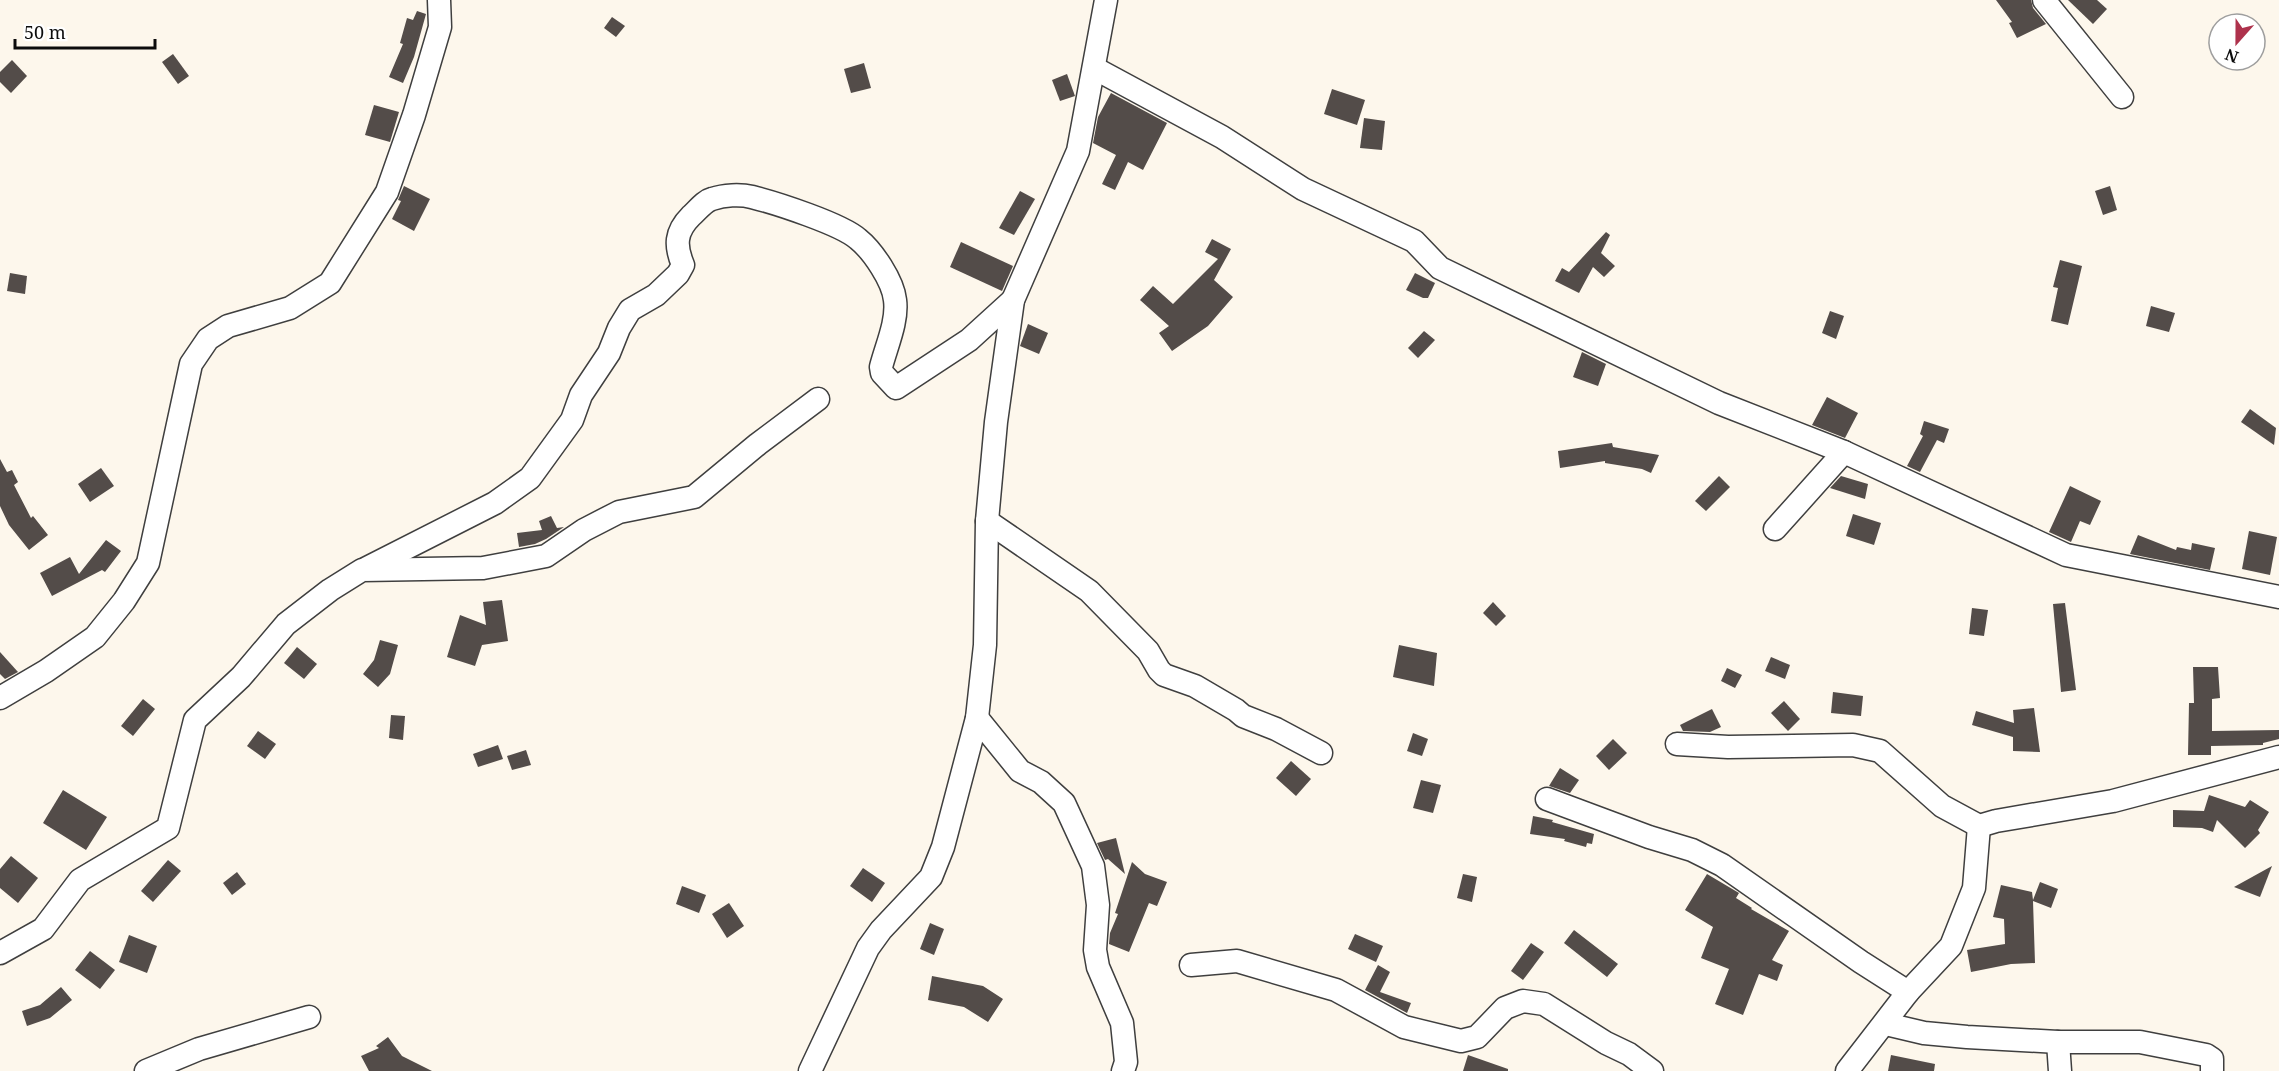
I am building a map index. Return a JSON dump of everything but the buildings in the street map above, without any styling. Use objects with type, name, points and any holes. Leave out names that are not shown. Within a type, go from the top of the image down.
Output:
[{"type":"street","points":[[0,698],[46,671],[95,637],[124,601],[148,563],[191,364],[208,339],[228,326],[290,308],[330,283],[353,249],[387,192],[414,116],[440,27],[439,0]]},
{"type":"street","points":[[810,1071],[868,948],[881,930],[931,878],[943,847],[977,718],[985,645],[987,521],[996,422],[1013,300],[1078,151],[1106,0]]},
{"type":"street","points":[[2044,0],[2122,97]]},
{"type":"street","points":[[1094,68],[1222,137],[1303,189],[1414,241],[1440,268],[1719,403],[1844,452],[2066,555],[2279,597]]},
{"type":"street","points":[[0,953],[44,929],[80,880],[168,828],[195,720],[241,678],[286,624],[330,590],[362,570],[495,503],[530,478],[572,420],[581,395],[609,353],[619,328],[630,310],[656,295],[684,265],[677,249],[682,225],[709,199],[729,195],[751,196],[838,227],[858,239],[892,285],[896,302],[881,367],[882,373],[896,388],[969,340],[1013,300]]},
{"type":"street","points":[[362,570],[483,568],[546,556],[584,530],[620,512],[694,497],[758,444],[818,399]]},
{"type":"street","points":[[1775,529],[1844,452]]},
{"type":"street","points":[[987,521],[1089,591],[1148,651],[1164,675],[1195,686],[1243,716],[1276,729],[1321,753]]},
{"type":"street","points":[[977,718],[1020,771],[1041,782],[1064,803],[1093,866],[1098,905],[1095,933],[1096,958],[1122,1023],[1126,1062],[1123,1071]]},
{"type":"street","points":[[1677,744],[1728,747],[1853,745],[1880,751],[1942,806],[1979,826],[2113,801],[2279,757]]},
{"type":"street","points":[[1547,799],[1649,837],[1692,850],[1722,865],[1908,992]]},
{"type":"street","points":[[1847,1071],[1886,1024],[1908,992],[1951,946],[1974,888],[1979,826]]},
{"type":"street","points":[[1191,965],[1237,961],[1336,990],[1404,1027],[1461,1041],[1477,1037],[1505,1008],[1523,1001],[1544,1004],[1629,1054],[1652,1071]]},
{"type":"street","points":[[146,1071],[199,1048],[309,1017]]},
{"type":"street","points":[[1886,1024],[1924,1033],[2058,1042],[2140,1042],[2206,1055],[2212,1059],[2212,1071]]},
{"type":"street","points":[[2058,1042],[2060,1071]]}]
